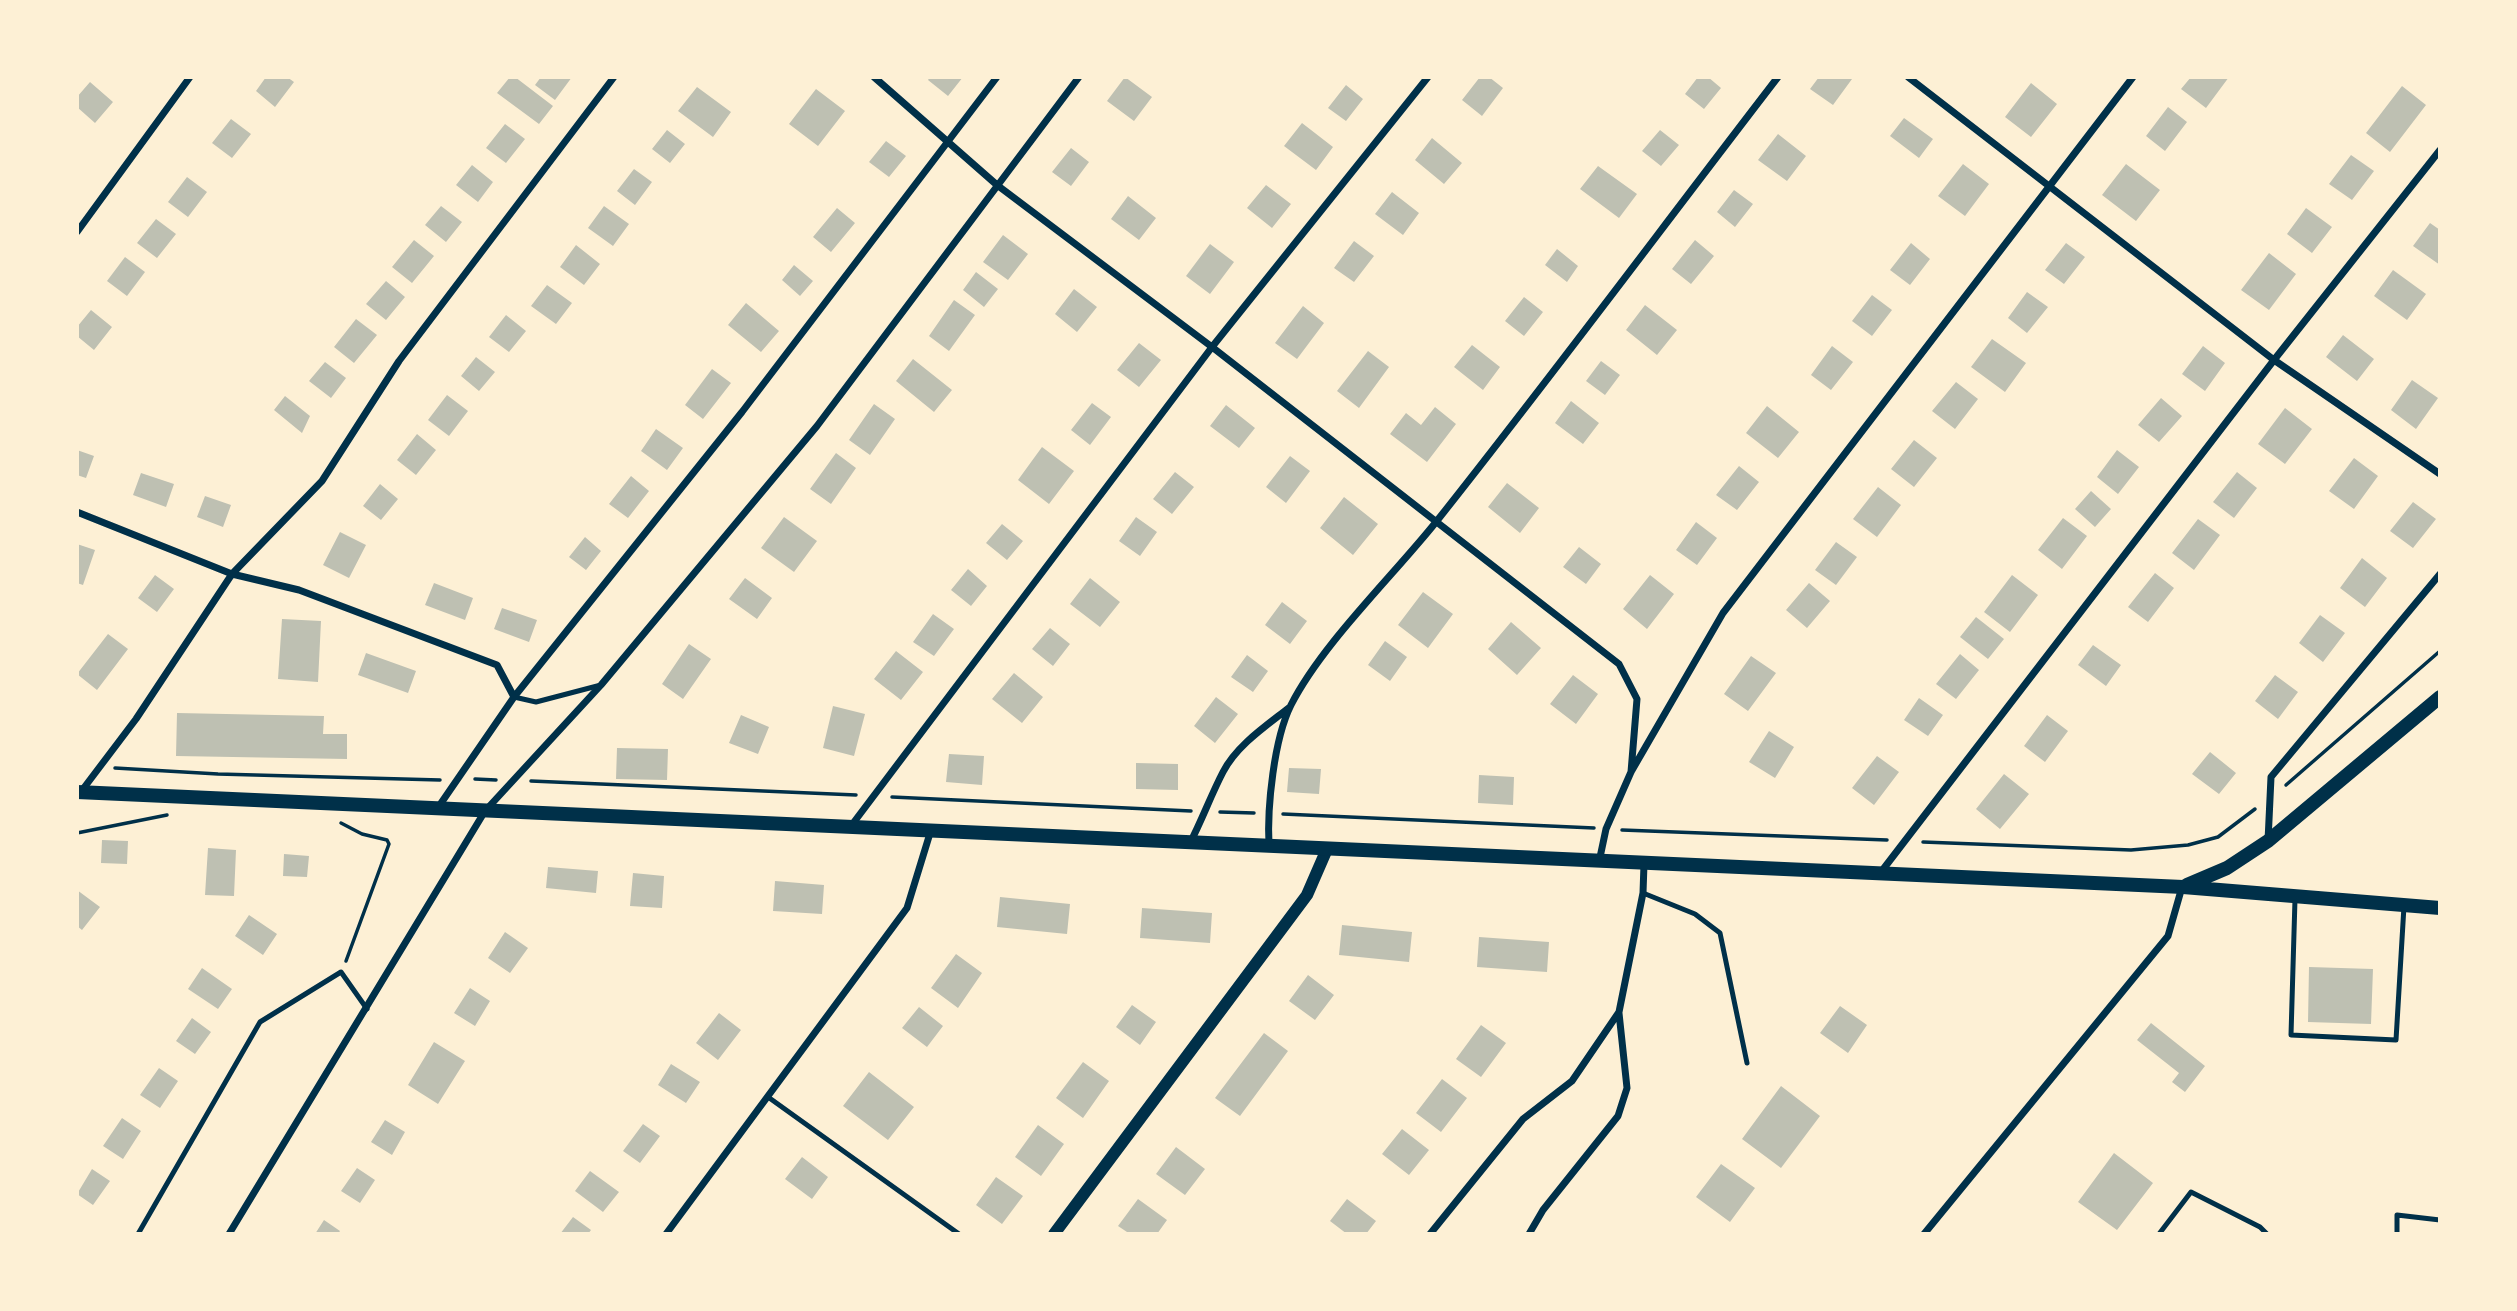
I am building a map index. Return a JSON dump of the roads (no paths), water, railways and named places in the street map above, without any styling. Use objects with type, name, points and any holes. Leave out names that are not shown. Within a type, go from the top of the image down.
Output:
[{"type":"main road","points":[[2182,887],[2227,868],[2268,841],[2440,697]]},
{"type":"main road","points":[[78,792],[2182,887],[2440,908]]},
{"type":"street","points":[[77,232],[190,77]]},
{"type":"street","points":[[78,792],[136,719],[232,574],[322,481],[399,361],[614,77]]},
{"type":"street","points":[[874,77],[997,185],[1212,346],[1435,523],[1619,664],[1637,699],[1632,772]]},
{"type":"street","points":[[437,809],[514,697],[742,412],[997,77]]},
{"type":"street","points":[[229,1234],[485,811],[601,685],[817,426],[1079,77]]},
{"type":"street","points":[[851,826],[1212,346],[1428,77]]},
{"type":"street","points":[[1190,843],[1207,812],[1223,771],[1237,754],[1290,706],[1323,657],[1435,523],[1778,77]]},
{"type":"street","points":[[1908,77],[2274,360],[2440,474]]},
{"type":"street","points":[[1600,862],[1606,829],[1632,772],[1723,613],[2133,77]]},
{"type":"street","points":[[1879,875],[2274,360],[2440,150]]},
{"type":"street","points":[[77,512],[232,574],[299,590],[497,665],[514,697]]},
{"type":"street","points":[[2268,841],[2271,777],[2440,574]]},
{"type":"street","points":[[1269,845],[1267,813],[1274,766],[1290,706]]},
{"type":"street","points":[[666,1234],[907,908],[931,830]]},
{"type":"street","points":[[1054,1234],[1307,895],[1327,849]]},
{"type":"street","points":[[1529,1234],[1543,1210],[1618,1116],[1627,1088],[1619,1012],[1643,893],[1644,864]]},
{"type":"street","points":[[1924,1234],[2168,936],[2182,887]]},
{"type":"street","points":[[1430,1234],[1522,1119],[1573,1081],[1619,1012]]},
{"type":"lane","points":[[514,697],[536,702],[601,685]]},
{"type":"lane","points":[[1643,893],[1695,914],[1720,933],[1747,1063]]},
{"type":"lane","points":[[2295,896],[2291,1035],[2396,1040],[2404,905]]},
{"type":"lane","points":[[138,1234],[260,1022],[341,972],[367,1009]]},
{"type":"lane","points":[[768,1097],[959,1234]]},
{"type":"lane","points":[[2159,1234],[2190,1192],[2260,1227],[2267,1234]]},
{"type":"lane","points":[[2397,1234],[2397,1215],[2440,1220]]}]
